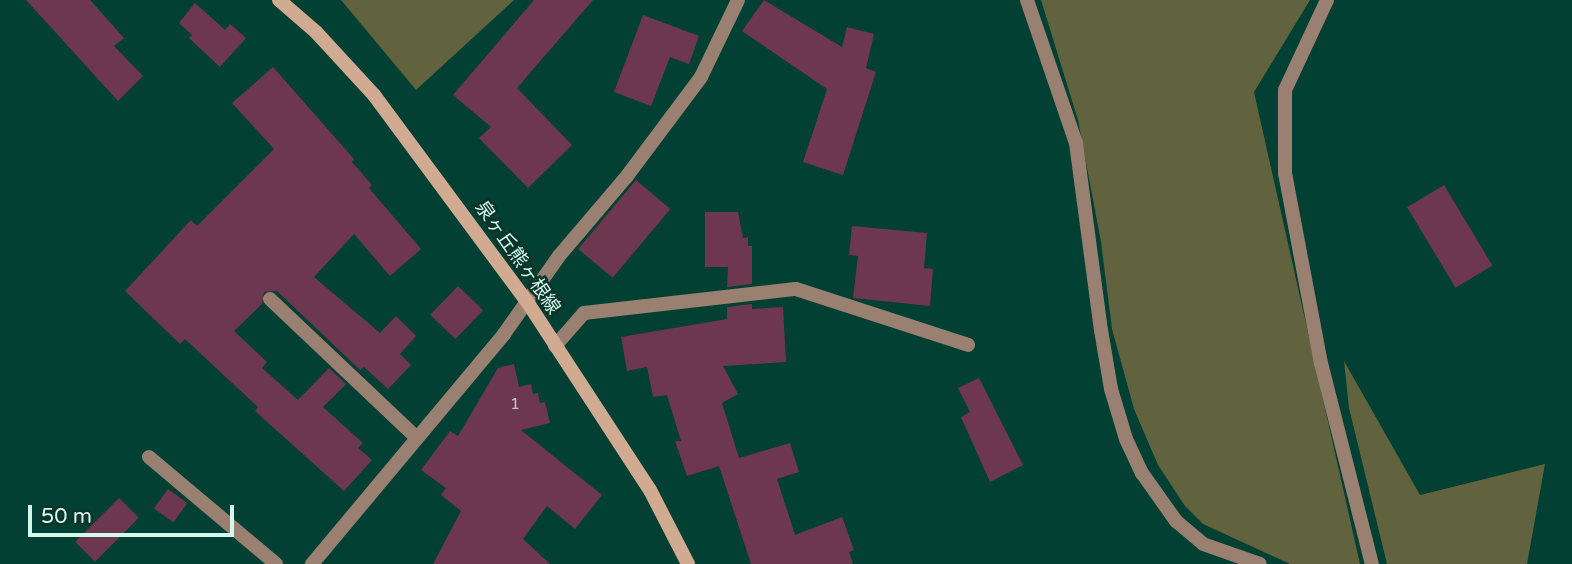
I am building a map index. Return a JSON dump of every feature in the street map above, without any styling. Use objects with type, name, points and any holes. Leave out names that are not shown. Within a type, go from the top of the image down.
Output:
[{"type":"main road","name":"泉ヶ丘熊ヶ根線","points":[[279,0],[316,32],[374,95],[528,303],[650,490],[688,564]]},
{"type":"street","points":[[312,564],[528,303],[559,256],[627,176],[701,77],[738,0]]},
{"type":"street","points":[[1027,0],[1076,143],[1101,330],[1111,389],[1126,439],[1142,473],[1177,520],[1203,544],[1260,564]]},
{"type":"street","points":[[1326,0],[1284,90],[1285,173],[1321,363],[1372,564]]},
{"type":"street","points":[[555,345],[584,313],[796,289],[968,345]]},
{"type":"street","points":[[270,299],[417,438]]},
{"type":"street","points":[[149,457],[276,564]]},
{"type":"green space","points":[[341,0],[514,0],[416,90]]},
{"type":"green space","points":[[1041,0],[1310,0],[1254,92],[1360,564],[1290,564],[1203,524],[1185,506],[1158,465],[1134,409],[1112,329],[1101,242],[1078,120]]},
{"type":"green space","points":[[1344,361],[1420,495],[1545,464],[1527,564],[1387,564],[1349,408]]},
{"type":"building","points":[[26,0],[90,0],[124,38],[114,46],[143,76],[118,101]]},
{"type":"building","points":[[534,0],[593,0],[517,88],[572,145],[528,188],[479,138],[491,127],[453,95]]},
{"type":"building","points":[[764,0],[842,47],[847,27],[874,34],[866,68],[876,72],[843,175],[803,162],[827,89],[742,31]]},
{"type":"building","points":[[195,3],[225,30],[230,24],[246,38],[220,67],[189,38],[192,35],[179,23]]},
{"type":"building","points":[[643,15],[699,36],[689,64],[670,57],[651,106],[614,92]]},
{"type":"building","points":[[273,67],[354,159],[352,162],[372,185],[369,188],[421,249],[390,276],[354,234],[314,277],[380,333],[396,316],[416,336],[400,354],[411,365],[388,389],[364,367],[360,370],[277,291],[264,292],[262,304],[234,331],[267,362],[262,368],[298,400],[329,368],[346,384],[323,407],[363,443],[358,448],[372,460],[344,491],[255,411],[258,407],[185,339],[180,344],[125,291],[191,220],[197,226],[274,149],[232,103]]},
{"type":"building","points":[[636,180],[670,209],[613,278],[578,249]]},
{"type":"building","points":[[1444,185],[1492,266],[1456,288],[1407,207]]},
{"type":"building","points":[[705,212],[738,212],[743,238],[748,237],[748,246],[752,246],[752,284],[727,287],[728,267],[705,267]]},
{"type":"building","points":[[852,226],[927,233],[924,268],[933,269],[930,306],[853,298],[858,256],[849,255]]},
{"type":"building","points":[[458,286],[483,310],[455,339],[430,315]]},
{"type":"building","points":[[752,304],[752,309],[783,307],[786,362],[723,366],[738,394],[722,403],[739,458],[790,443],[799,472],[777,479],[795,535],[842,517],[854,550],[849,552],[853,564],[751,564],[719,466],[687,476],[675,441],[681,441],[667,395],[653,397],[647,367],[627,371],[621,337],[727,319],[727,307]]},
{"type":"building","points":[[514,364],[519,387],[531,384],[533,394],[538,393],[540,403],[545,402],[550,423],[521,430],[602,495],[575,529],[547,506],[523,539],[550,564],[433,564],[461,511],[441,495],[446,488],[421,470],[450,431],[458,436],[498,368]]},
{"type":"building","points":[[979,378],[1023,465],[990,482],[961,417],[970,412],[958,388]]},
{"type":"building","points":[[168,489],[187,503],[173,523],[154,508]]},
{"type":"building","points":[[119,498],[139,518],[95,562],[75,542]]}]
